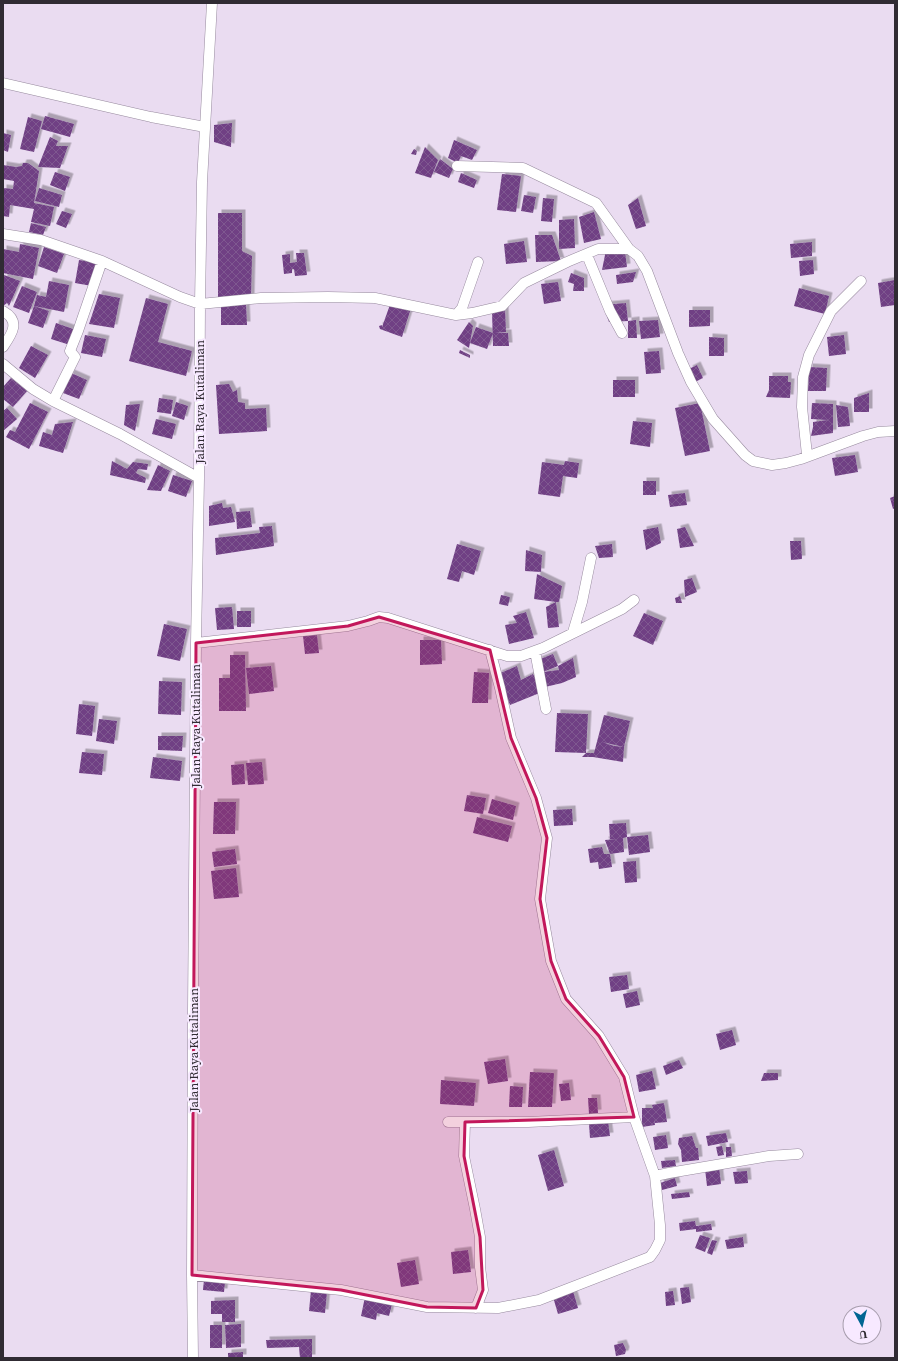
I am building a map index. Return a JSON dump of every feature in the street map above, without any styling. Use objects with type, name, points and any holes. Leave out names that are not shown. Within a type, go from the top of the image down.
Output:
[{"type":"street","name":"Jalan Raya Kutaliman","points":[[193,1358],[192,1275],[196,643],[200,304],[202,182],[212,3]]},
{"type":"street","points":[[3,83],[206,127]]},
{"type":"street","points":[[457,166],[523,168],[596,203],[629,248],[638,256],[647,271],[691,382],[713,419],[745,456],[753,461],[772,465],[801,459],[808,455],[863,436],[878,432],[895,431]]},
{"type":"street","points":[[3,234],[41,240],[102,261],[180,297],[200,304],[261,298],[375,298],[456,315],[502,306],[524,283],[598,249],[629,248]]},
{"type":"street","points":[[587,255],[610,311],[622,333]]},
{"type":"street","points":[[53,401],[75,357],[70,351],[102,261]]},
{"type":"street","points":[[456,315],[462,308],[478,262]]},
{"type":"street","points":[[808,455],[802,407],[803,377],[809,355],[831,311],[861,281]]},
{"type":"street","points":[[3,311],[12,320],[13,328],[12,333],[3,347]]},
{"type":"street","points":[[3,364],[33,389],[53,401],[120,434],[199,478]]},
{"type":"street","points":[[574,632],[591,558]]},
{"type":"street","points":[[196,643],[348,626],[379,617],[388,618],[507,656],[521,656],[536,651],[622,609],[634,600]]},
{"type":"street","points":[[192,1275],[341,1290],[427,1307],[498,1308],[539,1300],[650,1257],[660,1240],[655,1176],[634,1117],[624,1076],[599,1036],[566,999],[551,961],[540,899],[547,838],[536,798],[511,738],[490,650]]},
{"type":"street","points":[[536,651],[546,710]]},
{"type":"street","points":[[448,1122],[528,1122],[634,1117]]},
{"type":"street","points":[[466,1122],[464,1156],[480,1237],[480,1268],[483,1290],[476,1308]]},
{"type":"street","points":[[655,1176],[769,1156],[798,1154]]},
{"type":"highlighted area","points":[[379,617],[490,650],[511,738],[536,798],[547,838],[540,899],[551,961],[566,999],[599,1036],[624,1077],[634,1117],[465,1122],[464,1156],[480,1237],[483,1290],[476,1308],[427,1307],[341,1290],[192,1275],[196,643],[348,626]]},
{"type":"building","points":[[45,116],[74,124],[70,137],[41,129]]},
{"type":"building","points":[[28,117],[42,121],[34,152],[20,149]]},
{"type":"building","points":[[232,123],[231,147],[214,142],[214,125]]},
{"type":"building","points":[[3,133],[11,135],[8,152],[3,150]]},
{"type":"building","points":[[50,137],[58,141],[56,146],[68,146],[60,168],[38,167]]},
{"type":"building","points":[[454,140],[477,150],[472,160],[461,156],[458,163],[448,158]]},
{"type":"building","points":[[425,147],[438,160],[431,178],[415,173]]},
{"type":"building","points":[[414,149],[417,151],[416,155],[411,154]]},
{"type":"building","points":[[440,159],[453,169],[449,178],[434,172]]},
{"type":"building","points":[[23,163],[28,163],[39,171],[34,203],[54,207],[50,226],[31,222],[34,209],[10,205],[9,217],[3,216],[3,188],[13,189],[14,181],[3,179],[3,165],[16,167],[22,166]]},
{"type":"building","points":[[55,172],[70,177],[65,191],[50,185]]},
{"type":"building","points":[[461,173],[477,180],[474,188],[458,182]]},
{"type":"building","points":[[502,174],[521,176],[516,212],[497,210]]},
{"type":"building","points":[[39,188],[62,195],[59,207],[35,201]]},
{"type":"building","points":[[524,195],[536,197],[533,213],[521,211]]},
{"type":"building","points":[[543,198],[554,199],[552,222],[541,221]]},
{"type":"building","points":[[638,198],[646,226],[636,229],[628,205]]},
{"type":"building","points":[[62,211],[72,214],[66,228],[56,224]]},
{"type":"building","points":[[594,212],[601,239],[584,243],[579,217]]},
{"type":"building","points":[[218,213],[242,213],[242,251],[252,256],[251,298],[218,297]]},
{"type":"building","points":[[574,219],[575,248],[559,249],[559,220]]},
{"type":"building","points":[[31,223],[46,227],[43,235],[29,232]]},
{"type":"building","points":[[535,235],[552,235],[561,261],[536,262]]},
{"type":"building","points":[[524,241],[527,262],[506,264],[504,244]]},
{"type":"building","points":[[812,242],[812,256],[791,258],[790,244]]},
{"type":"building","points":[[20,244],[39,248],[33,279],[3,273],[3,249],[19,252]]},
{"type":"building","points":[[44,247],[64,254],[57,273],[38,266]]},
{"type":"building","points":[[606,250],[625,252],[627,267],[602,270]]},
{"type":"building","points":[[296,253],[304,253],[307,275],[295,276],[294,269],[292,269],[292,273],[284,274],[282,255],[290,254],[290,263],[297,262]]},
{"type":"building","points":[[79,260],[96,263],[92,286],[75,283]]},
{"type":"building","points":[[813,260],[814,274],[800,276],[799,261]]},
{"type":"building","points":[[636,272],[633,282],[617,284],[616,275]]},
{"type":"building","points":[[571,273],[584,278],[584,291],[573,291],[574,284],[568,282]]},
{"type":"building","points":[[4,275],[20,281],[9,306],[7,303],[3,306]]},
{"type":"building","points":[[895,280],[895,305],[881,307],[878,283]]},
{"type":"building","points":[[49,281],[69,285],[64,312],[34,306],[37,295],[46,297]]},
{"type":"building","points":[[558,282],[561,301],[544,304],[541,284]]},
{"type":"building","points":[[22,286],[37,292],[29,313],[13,307]]},
{"type":"building","points":[[799,288],[829,296],[825,314],[794,306]]},
{"type":"building","points":[[99,294],[120,298],[114,328],[89,324]]},
{"type":"building","points":[[146,298],[168,304],[158,342],[192,351],[186,376],[129,361]]},
{"type":"building","points":[[391,302],[411,308],[402,337],[380,329],[379,326],[382,325],[382,327]]},
{"type":"building","points":[[626,303],[628,321],[609,322],[603,305]]},
{"type":"building","points":[[246,304],[247,325],[221,325],[221,305]]},
{"type":"building","points":[[34,306],[49,311],[43,328],[28,323]]},
{"type":"building","points":[[505,309],[506,332],[495,333],[508,333],[509,346],[493,346],[492,311]]},
{"type":"building","points":[[689,310],[710,310],[710,326],[689,327]]},
{"type":"building","points":[[636,320],[637,338],[628,338],[628,321]]},
{"type":"building","points":[[658,320],[660,337],[641,339],[639,321]]},
{"type":"building","points":[[469,322],[473,326],[469,348],[457,340]]},
{"type":"building","points":[[56,323],[76,330],[70,345],[51,339]]},
{"type":"building","points":[[476,327],[493,333],[487,349],[470,343]]},
{"type":"building","points":[[85,335],[106,339],[102,357],[81,353]]},
{"type":"building","points":[[844,335],[846,354],[829,356],[827,337]]},
{"type":"building","points":[[709,337],[724,338],[724,356],[709,356]]},
{"type":"building","points":[[31,346],[48,355],[35,378],[19,368]]},
{"type":"building","points":[[460,350],[470,355],[470,358],[459,353]]},
{"type":"building","points":[[659,351],[661,373],[646,374],[644,352]]},
{"type":"building","points":[[697,365],[703,378],[695,382],[689,369]]},
{"type":"building","points":[[809,367],[827,368],[826,391],[808,391]]},
{"type":"building","points":[[71,373],[87,380],[79,399],[63,393]]},
{"type":"building","points":[[769,376],[788,376],[788,382],[791,382],[790,398],[766,397],[769,390]]},
{"type":"building","points":[[11,378],[27,391],[13,407],[3,399],[3,387]]},
{"type":"building","points":[[613,380],[635,380],[635,397],[613,397]]},
{"type":"building","points":[[229,384],[233,392],[237,390],[238,402],[245,403],[245,409],[266,408],[267,431],[219,434],[216,385]]},
{"type":"building","points":[[869,393],[869,412],[854,412],[854,398]]},
{"type":"building","points":[[159,398],[173,400],[171,414],[157,412]]},
{"type":"building","points":[[176,402],[188,406],[184,420],[172,416]]},
{"type":"building","points":[[30,403],[48,412],[29,449],[6,437],[10,430],[15,432]]},
{"type":"building","points":[[700,403],[710,451],[685,456],[675,408]]},
{"type":"building","points":[[812,403],[833,404],[833,433],[811,436],[813,422],[828,420],[811,419]]},
{"type":"building","points":[[140,404],[135,431],[124,425],[126,405]]},
{"type":"building","points":[[836,405],[848,407],[850,426],[838,427]]},
{"type":"building","points":[[7,408],[17,419],[3,431],[3,411]]},
{"type":"building","points":[[156,419],[176,424],[172,439],[152,434]]},
{"type":"building","points":[[633,421],[652,423],[650,447],[630,444]]},
{"type":"building","points":[[73,422],[63,453],[39,446],[43,432],[52,435],[55,424]]},
{"type":"building","points":[[855,455],[858,472],[835,476],[832,458]]},
{"type":"building","points":[[112,461],[127,469],[133,462],[148,464],[147,470],[138,469],[136,473],[146,478],[145,483],[110,475]]},
{"type":"building","points":[[565,461],[579,463],[577,478],[563,476],[560,497],[538,494],[542,462],[564,465]]},
{"type":"building","points":[[158,465],[170,471],[161,491],[147,490]]},
{"type":"building","points":[[173,475],[192,481],[186,497],[168,491]]},
{"type":"building","points":[[643,481],[656,481],[656,495],[643,495]]},
{"type":"building","points":[[685,493],[687,505],[670,507],[668,495]]},
{"type":"building","points":[[895,496],[895,508],[893,509],[890,498]]},
{"type":"building","points":[[222,503],[223,508],[231,507],[235,522],[209,526],[209,506]]},
{"type":"building","points":[[250,511],[252,527],[237,529],[236,512]]},
{"type":"building","points":[[272,526],[274,546],[216,555],[215,538],[260,533],[259,527]]},
{"type":"building","points":[[658,527],[661,543],[646,550],[643,530]]},
{"type":"building","points":[[685,527],[694,546],[680,548],[677,529]]},
{"type":"building","points":[[790,541],[801,541],[802,559],[791,560]]},
{"type":"building","points":[[457,544],[481,551],[474,575],[462,571],[459,582],[447,579]]},
{"type":"building","points":[[612,544],[613,557],[599,558],[595,546]]},
{"type":"building","points":[[526,550],[542,555],[541,572],[525,571]]},
{"type":"building","points":[[537,574],[562,586],[559,602],[534,599]]},
{"type":"building","points":[[692,578],[697,592],[685,597],[684,580]]},
{"type":"building","points":[[501,595],[510,597],[508,606],[499,604]]},
{"type":"building","points":[[680,596],[682,603],[676,603],[675,598]]},
{"type":"building","points":[[556,602],[559,627],[548,628],[546,607]]},
{"type":"building","points":[[232,607],[234,629],[217,630],[215,608]]},
{"type":"building","points":[[237,611],[251,611],[251,627],[237,627]]},
{"type":"building","points":[[526,612],[534,638],[509,644],[505,625],[517,623],[513,616]]},
{"type":"building","points":[[644,613],[663,621],[653,645],[633,636]]},
{"type":"building","points":[[164,624],[187,629],[180,661],[157,656]]},
{"type":"building","points":[[317,635],[319,653],[305,654],[303,636]]},
{"type":"building","points":[[420,640],[441,640],[442,664],[420,665]]},
{"type":"building","points":[[553,654],[558,666],[543,672],[538,660]]},
{"type":"building","points":[[230,655],[245,655],[246,711],[219,711],[219,678],[230,678]]},
{"type":"building","points":[[573,658],[576,677],[562,683],[545,687],[543,672],[559,670],[558,666]]},
{"type":"building","points":[[271,666],[274,691],[249,694],[246,668]]},
{"type":"building","points":[[517,666],[521,680],[533,674],[542,692],[510,705],[498,674]]},
{"type":"building","points":[[474,672],[489,673],[488,703],[472,703]]},
{"type":"building","points":[[159,681],[182,682],[181,715],[158,714]]},
{"type":"building","points":[[79,704],[95,706],[92,736],[76,734]]},
{"type":"building","points":[[557,713],[588,714],[586,753],[555,752]]},
{"type":"building","points":[[604,715],[630,721],[624,747],[623,762],[593,757],[582,757],[586,753],[594,753]],"holes":[[[602,742],[624,747],[614,746]]]},
{"type":"building","points":[[99,719],[117,721],[114,744],[96,741]]},
{"type":"building","points":[[158,736],[183,736],[182,751],[158,750]]},
{"type":"building","points":[[82,752],[104,754],[102,775],[79,773]]},
{"type":"building","points":[[153,757],[182,761],[180,781],[150,778]]},
{"type":"building","points":[[262,762],[264,784],[248,785],[246,763]]},
{"type":"building","points":[[244,764],[245,784],[232,785],[231,765]]},
{"type":"building","points":[[467,795],[486,798],[483,814],[464,811]]},
{"type":"building","points":[[492,799],[516,806],[513,820],[488,813]]},
{"type":"building","points":[[214,802],[236,802],[235,834],[213,834]]},
{"type":"building","points":[[572,809],[573,825],[554,826],[553,810]]},
{"type":"building","points":[[477,817],[512,826],[508,842],[473,833]]},
{"type":"building","points":[[626,823],[627,837],[623,838],[624,852],[610,854],[605,840],[616,839],[610,839],[609,824]]},
{"type":"building","points":[[648,835],[650,852],[629,855],[627,837]]},
{"type":"building","points":[[602,847],[604,854],[610,854],[612,867],[599,869],[598,862],[590,863],[588,849]]},
{"type":"building","points":[[235,849],[237,864],[214,867],[212,852]]},
{"type":"building","points":[[636,861],[637,882],[625,883],[623,862]]},
{"type":"building","points":[[236,868],[239,897],[214,899],[211,871]]},
{"type":"building","points":[[627,975],[629,989],[611,992],[609,977]]},
{"type":"building","points":[[637,991],[640,1005],[626,1008],[623,994]]},
{"type":"building","points":[[732,1030],[736,1045],[720,1050],[716,1034]]},
{"type":"building","points":[[505,1059],[508,1081],[488,1084],[484,1062]]},
{"type":"building","points":[[679,1060],[683,1068],[666,1075],[663,1066]]},
{"type":"building","points":[[652,1071],[656,1089],[639,1092],[636,1075]]},
{"type":"building","points":[[530,1072],[554,1073],[552,1107],[528,1107]]},
{"type":"building","points":[[764,1073],[778,1073],[778,1080],[761,1081]]},
{"type":"building","points":[[441,1080],[476,1083],[474,1106],[440,1104]]},
{"type":"building","points":[[569,1083],[571,1100],[561,1101],[559,1084]]},
{"type":"building","points":[[510,1086],[523,1087],[522,1107],[509,1107]]},
{"type":"building","points":[[588,1098],[597,1098],[598,1113],[589,1114]]},
{"type":"building","points":[[664,1103],[667,1122],[655,1123],[654,1119],[655,1125],[642,1127],[642,1108],[653,1108],[652,1105]]},
{"type":"building","points":[[608,1121],[610,1136],[590,1138],[589,1124]]},
{"type":"building","points":[[726,1133],[728,1142],[708,1146],[706,1136]]},
{"type":"building","points":[[666,1135],[668,1148],[655,1150],[653,1137]]},
{"type":"building","points":[[692,1136],[696,1148],[698,1148],[699,1160],[682,1162],[681,1150],[678,1144],[679,1138]]},
{"type":"building","points":[[722,1146],[724,1155],[718,1156],[716,1147]]},
{"type":"building","points":[[726,1147],[731,1147],[732,1156],[726,1157]]},
{"type":"building","points":[[554,1150],[564,1186],[548,1191],[538,1155]]},
{"type":"building","points":[[675,1160],[676,1166],[662,1168],[661,1161]]},
{"type":"building","points":[[719,1167],[721,1184],[707,1186],[705,1169]]},
{"type":"building","points":[[747,1171],[748,1183],[735,1184],[733,1172]]},
{"type":"building","points":[[675,1178],[677,1186],[662,1190],[660,1183]]},
{"type":"building","points":[[689,1192],[690,1197],[672,1199],[671,1194]]},
{"type":"building","points":[[695,1221],[696,1226],[711,1224],[712,1230],[696,1232],[696,1229],[680,1231],[679,1223]]},
{"type":"building","points":[[700,1235],[710,1238],[705,1252],[695,1248]]},
{"type":"building","points":[[743,1237],[744,1247],[727,1249],[725,1240]]},
{"type":"building","points":[[712,1240],[717,1241],[712,1255],[707,1253]]},
{"type":"building","points":[[468,1250],[471,1272],[453,1274],[451,1252]]},
{"type":"building","points":[[415,1260],[419,1284],[401,1287],[397,1263]]},
{"type":"building","points":[[204,1279],[225,1282],[224,1292],[203,1290]]},
{"type":"building","points":[[689,1287],[691,1302],[682,1304],[680,1288]]},
{"type":"building","points":[[311,1290],[327,1292],[325,1313],[309,1311]]},
{"type":"building","points":[[573,1291],[578,1308],[558,1314],[553,1297]]},
{"type":"building","points":[[673,1291],[675,1305],[666,1306],[665,1292]]},
{"type":"building","points":[[365,1297],[392,1304],[389,1316],[377,1313],[376,1320],[361,1316]]},
{"type":"building","points":[[235,1300],[235,1322],[222,1322],[222,1314],[211,1314],[211,1301]]},
{"type":"building","points":[[241,1324],[241,1347],[226,1348],[225,1325]]},
{"type":"building","points":[[210,1325],[222,1325],[222,1348],[210,1348]]},
{"type":"building","points":[[312,1339],[312,1358],[300,1358],[299,1347],[267,1348],[266,1340]]},
{"type":"building","points":[[623,1343],[626,1350],[625,1354],[616,1356],[614,1345]]},
{"type":"building","points":[[243,1352],[243,1358],[228,1358],[228,1353]]}]
